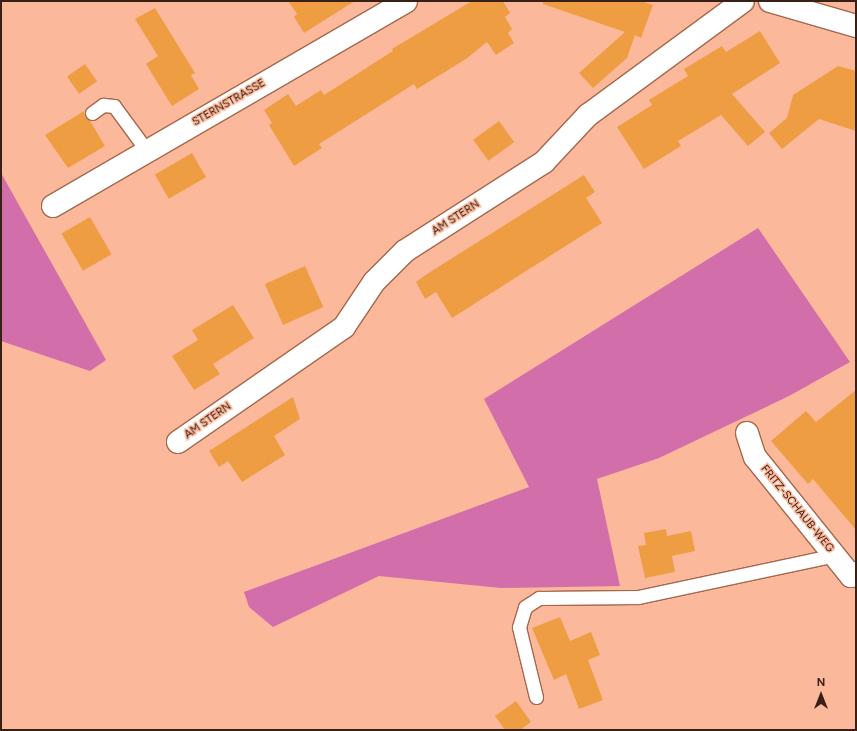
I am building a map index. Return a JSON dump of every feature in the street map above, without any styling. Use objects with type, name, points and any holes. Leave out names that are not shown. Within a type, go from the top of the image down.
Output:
[{"type":"street","name":"STERNSTRASSE","points":[[53,206],[406,1]]},
{"type":"street","name":"AM STERN","points":[[178,442],[344,326],[374,282],[405,251],[544,162],[588,115],[743,1]]},
{"type":"street","points":[[770,1],[856,26]]},
{"type":"street","name":"FRITZ-SCHAUB-WEG","points":[[747,433],[755,457],[851,576],[856,573]]},
{"type":"lane","points":[[92,113],[103,105],[114,106],[147,151]]},
{"type":"lane","points":[[536,697],[519,627],[525,607],[539,598],[638,597],[835,555]]},
{"type":"shaded area","points":[[1,173],[106,360],[90,371],[1,341]]},
{"type":"shaded area","points":[[758,228],[850,362],[789,396],[659,458],[597,479],[620,586],[501,588],[379,576],[273,627],[249,607],[244,592],[529,487],[484,399]]},
{"type":"building","points":[[288,1],[355,1],[304,33],[294,17],[297,14]]},
{"type":"building","points":[[472,1],[503,1],[510,13],[505,17],[512,29],[508,33],[514,43],[496,55],[487,42],[466,59],[417,89],[414,84],[319,144],[322,148],[294,166],[269,125],[272,123],[264,110],[288,94],[296,106],[321,90],[324,95],[393,51],[392,49]]},
{"type":"building","points":[[543,1],[641,1],[653,5],[641,38],[635,35],[627,58],[593,88],[579,73],[625,32],[543,4]]},
{"type":"building","points":[[155,8],[195,73],[191,75],[199,89],[172,106],[146,64],[158,56],[135,19]]},
{"type":"building","points":[[760,31],[780,63],[732,94],[765,132],[748,146],[721,115],[678,141],[681,146],[644,169],[617,127],[652,105],[649,100],[688,76],[684,69],[722,46],[726,52]]},
{"type":"building","points":[[85,64],[97,81],[79,94],[67,77]]},
{"type":"building","points":[[838,66],[856,71],[856,131],[819,119],[782,149],[769,133],[787,118],[793,95]]},
{"type":"building","points":[[84,111],[85,117],[90,121],[105,146],[68,168],[45,135]]},
{"type":"building","points":[[499,121],[514,142],[488,161],[473,140]]},
{"type":"building","points":[[192,153],[206,177],[169,199],[155,174]]},
{"type":"building","points":[[584,175],[595,192],[586,198],[602,223],[452,318],[436,292],[425,299],[416,282]]},
{"type":"building","points":[[90,217],[112,254],[83,271],[61,234]]},
{"type":"building","points":[[305,266],[323,307],[283,325],[265,284]]},
{"type":"building","points":[[233,305],[254,338],[213,364],[220,374],[194,390],[172,356],[198,340],[192,330]]},
{"type":"building","points":[[856,390],[856,530],[813,479],[808,484],[771,441],[806,411],[816,422]]},
{"type":"building","points":[[293,397],[300,419],[274,436],[285,455],[242,482],[228,461],[219,467],[209,451]]},
{"type":"building","points":[[666,529],[667,536],[691,531],[695,551],[672,556],[675,572],[645,578],[638,546],[646,545],[644,533]]},
{"type":"building","points":[[560,617],[570,641],[591,632],[600,655],[588,660],[603,700],[579,709],[566,674],[554,680],[532,628]]},
{"type":"building","points":[[516,701],[531,722],[520,730],[505,730],[495,716]]}]
